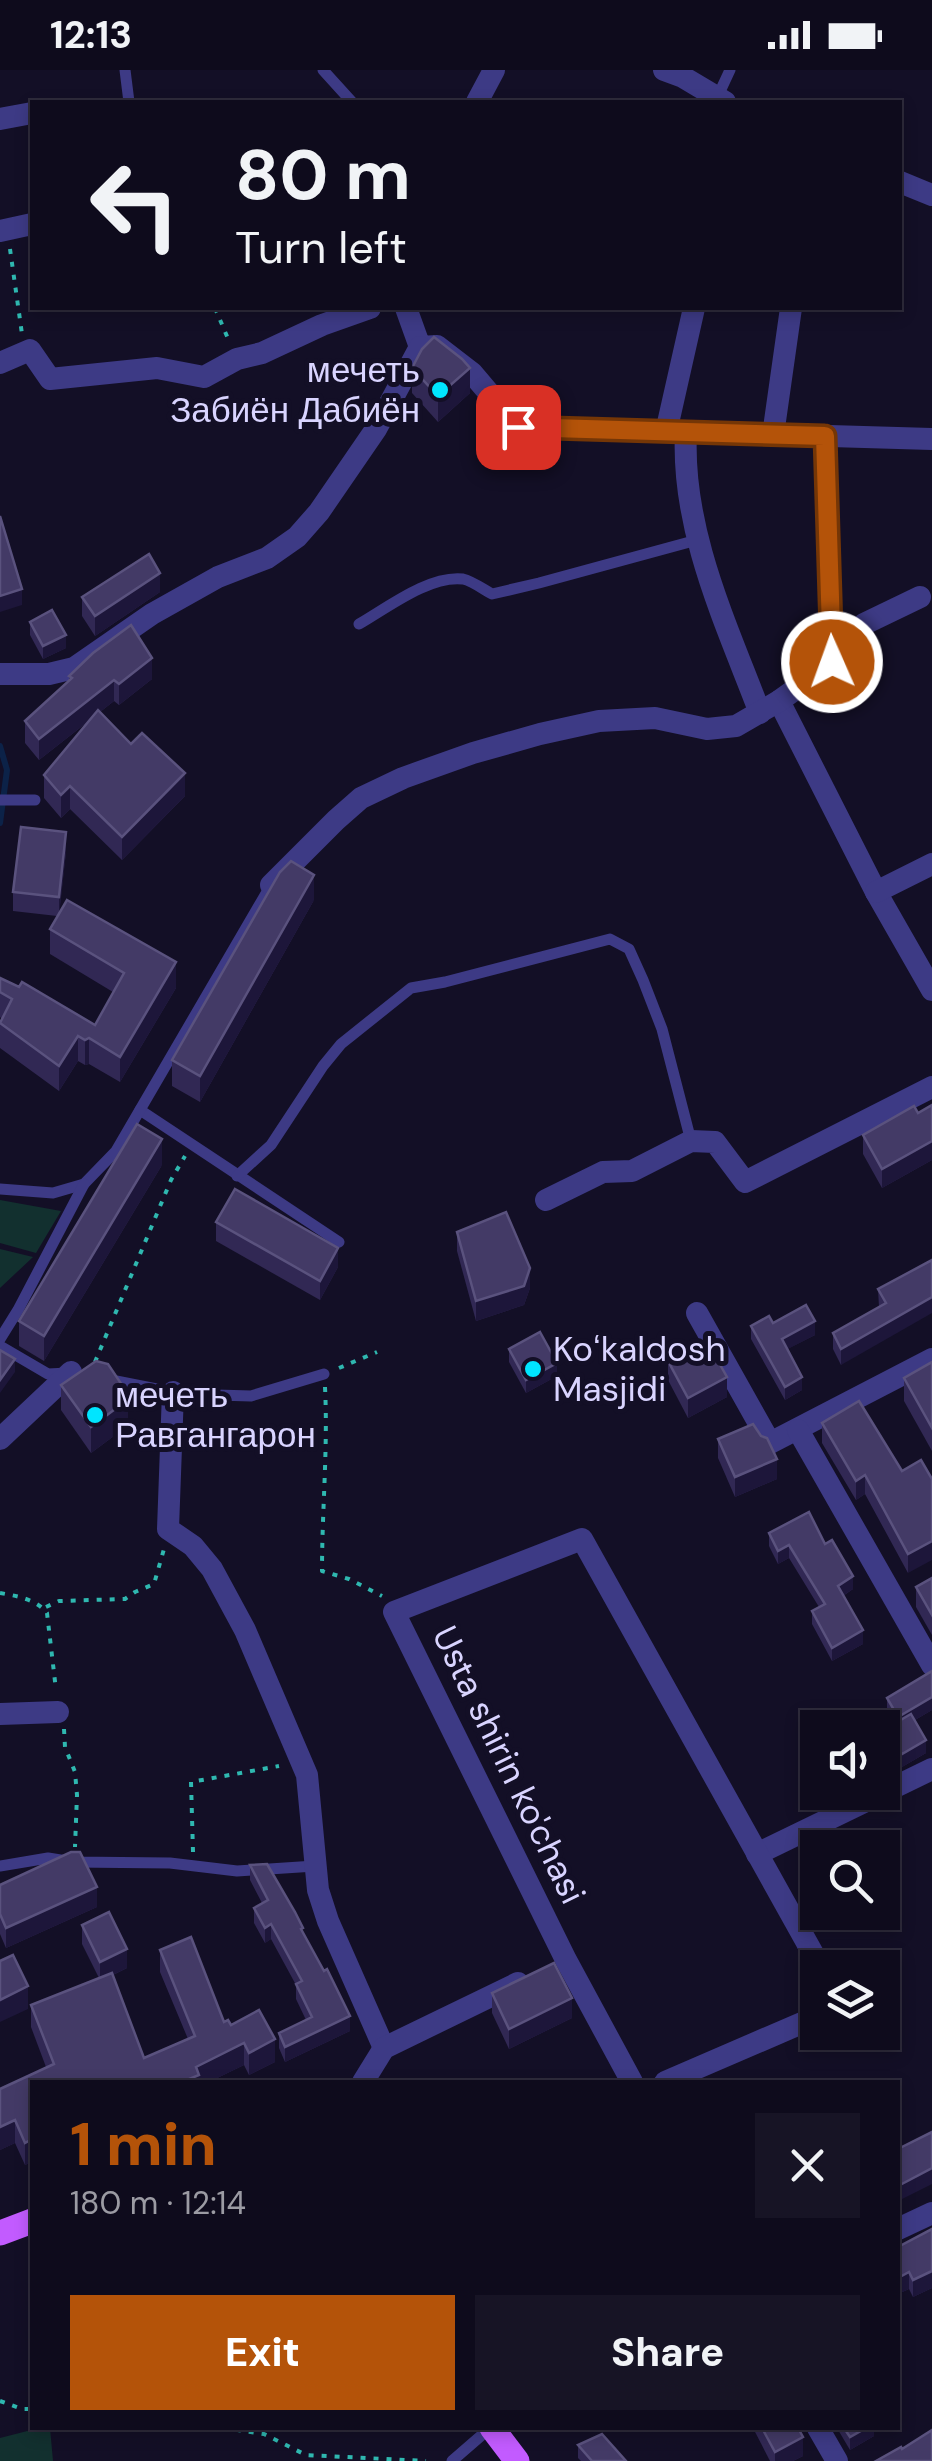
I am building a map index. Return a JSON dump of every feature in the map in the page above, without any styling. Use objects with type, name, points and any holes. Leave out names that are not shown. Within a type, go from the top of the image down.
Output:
[{"type":"main road","points":[[0,2233],[30,2222]]},
{"type":"main road","points":[[493,2430],[517,2461]]},
{"type":"street","points":[[478,100],[494,70]]},
{"type":"street","points":[[664,70],[721,100]]},
{"type":"street","points":[[0,119],[30,113]]},
{"type":"street","points":[[902,183],[932,195]]},
{"type":"street","points":[[4,230],[30,224]]},
{"type":"street","points":[[0,363],[30,350],[50,379],[157,368],[204,377],[236,359],[262,353],[322,324],[364,310]]},
{"type":"street","points":[[0,674],[49,674],[74,668],[152,614],[218,577],[267,558],[296,537],[319,512],[376,429],[420,347],[407,310]]},
{"type":"street","points":[[694,310],[676,432],[685,457],[696,540],[770,707],[932,990]]},
{"type":"street","points":[[773,435],[791,310]]},
{"type":"street","points":[[420,347],[437,346],[472,373],[518,427],[932,438]]},
{"type":"street","points":[[825,436],[832,662]]},
{"type":"street","points":[[271,885],[361,798],[402,778],[473,752],[599,720],[655,718],[707,729],[736,726],[770,707],[832,662],[864,624],[920,597]]},
{"type":"street","points":[[876,892],[932,864]]},
{"type":"street","points":[[546,1200],[603,1172],[632,1170],[691,1141],[715,1142],[745,1182],[932,1087]]},
{"type":"street","points":[[697,1312],[770,1443],[932,1359]]},
{"type":"street","points":[[0,1439],[80,1374]]},
{"type":"street","points":[[173,1392],[168,1530],[193,1546],[212,1569],[245,1630],[307,1775],[318,1890],[384,2048]]},
{"type":"street","points":[[798,1430],[932,1665]]},
{"type":"street","name":"Usta shirin ko'chasi","points":[[631,2080],[549,1968],[394,1612],[582,1539],[811,1950]]},
{"type":"street","points":[[0,1714],[58,1712]]},
{"type":"street","points":[[758,1854],[932,1769]]},
{"type":"street","points":[[364,2080],[384,2048],[549,1968]]},
{"type":"street","points":[[670,2080],[800,2024]]},
{"type":"street","points":[[900,2228],[932,2213]]},
{"type":"street","points":[[819,2430],[837,2461]]},
{"type":"lane","points":[[125,70],[128,100]]},
{"type":"lane","points":[[323,70],[350,100]]},
{"type":"lane","points":[[721,100],[730,70]]},
{"type":"lane","points":[[358,624],[425,586],[448,580],[466,579],[492,594],[696,540]]},
{"type":"lane","points":[[6,800],[35,800]]},
{"type":"lane","points":[[271,885],[116,1151],[84,1184],[0,1342],[48,1374],[80,1374],[173,1392],[251,1396],[324,1374]]},
{"type":"lane","points":[[237,1176],[271,1145],[322,1066],[342,1044],[411,988],[610,939],[629,949],[643,980],[662,1029],[691,1141]]},
{"type":"lane","points":[[140,1110],[339,1242]]},
{"type":"lane","points":[[0,1188],[53,1193],[84,1184]]},
{"type":"lane","points":[[0,1866],[48,1858],[170,1863],[238,1872],[315,1866]]},
{"type":"lane","points":[[452,2461],[489,2430]]},
{"type":"path","points":[[4,230],[24,352]]},
{"type":"path","points":[[217,310],[236,359]]},
{"type":"path","points":[[80,1374],[191,1144]]},
{"type":"path","points":[[376,1352],[324,1374],[327,1425],[322,1571],[379,1593],[394,1612]]},
{"type":"path","points":[[44,1608],[59,1601],[125,1599],[154,1584],[168,1530]]},
{"type":"path","points":[[193,1867],[191,1782],[301,1761]]},
{"type":"path","points":[[0,2401],[30,2408]]},
{"type":"path","points":[[237,2430],[264,2434],[306,2455],[426,2461]]},
{"type":"green space","points":[[0,1200],[61,1211],[36,1253],[0,1243]]},
{"type":"green space","points":[[0,1249],[33,1257],[0,1288]]},
{"type":"green space","points":[[50,2430],[53,2461],[0,2461],[0,2438]]},
{"type":"building","points":[[434,337],[470,368],[438,396],[412,368]]},
{"type":"building","points":[[0,516],[22,589],[0,596]]},
{"type":"building","points":[[149,554],[160,573],[95,616],[82,597]]},
{"type":"building","points":[[52,610],[66,635],[43,646],[30,622]]},
{"type":"building","points":[[131,625],[152,658],[119,684],[114,680],[39,739],[25,721],[93,653]]},
{"type":"building","points":[[98,710],[131,744],[142,733],[185,773],[122,837],[70,786],[61,795],[44,775]]},
{"type":"building","points":[[21,827],[66,832],[59,897],[13,892]]},
{"type":"building","points":[[291,861],[314,875],[200,1076],[172,1060],[280,872]]},
{"type":"building","points":[[67,900],[176,962],[120,1057],[89,1038],[78,1036],[59,1066],[0,1023],[12,999],[0,992],[0,978],[19,987],[22,982],[95,1025],[124,973],[50,929]]},
{"type":"building","points":[[932,1105],[932,1141],[882,1169],[863,1135],[914,1106],[918,1113]]},
{"type":"building","points":[[137,1124],[162,1139],[44,1336],[19,1321]]},
{"type":"building","points":[[235,1189],[338,1248],[320,1281],[216,1222]]},
{"type":"building","points":[[506,1212],[530,1268],[524,1286],[476,1301],[457,1232]]},
{"type":"building","points":[[932,1260],[932,1297],[841,1349],[833,1333],[886,1303],[878,1289]]},
{"type":"building","points":[[806,1305],[815,1321],[782,1339],[802,1377],[785,1387],[751,1326],[769,1316],[773,1323]]},
{"type":"building","points":[[540,1332],[557,1363],[526,1380],[509,1349]]},
{"type":"building","points":[[706,1340],[727,1377],[688,1398],[668,1361]]},
{"type":"building","points":[[0,1350],[15,1359],[0,1380]]},
{"type":"building","points":[[96,1361],[108,1364],[128,1394],[122,1404],[91,1427],[61,1385]]},
{"type":"building","points":[[932,1362],[932,1428],[904,1378]]},
{"type":"building","points":[[859,1401],[902,1471],[921,1460],[932,1479],[932,1541],[908,1554],[865,1475],[856,1481],[822,1423]]},
{"type":"building","points":[[753,1424],[767,1438],[777,1459],[735,1477],[718,1439]]},
{"type":"building","points":[[809,1512],[825,1544],[832,1540],[853,1576],[838,1586],[863,1630],[832,1648],[812,1611],[825,1604],[789,1545],[778,1551],[769,1533]]},
{"type":"building","points":[[932,1578],[932,1615],[916,1587]]},
{"type":"building","points":[[932,1671],[932,1697],[900,1716],[900,1710],[894,1710],[887,1698]]},
{"type":"building","points":[[911,1714],[926,1740],[902,1754],[900,1751],[900,1720]]},
{"type":"building","points":[[71,1852],[80,1852],[97,1887],[6,1928],[0,1914],[0,1885]]},
{"type":"building","points":[[267,1864],[350,2016],[285,2047],[279,2033],[312,2017],[296,1984],[302,1981],[271,1924],[265,1928],[254,1908],[268,1900],[250,1865]]},
{"type":"building","points":[[109,1912],[127,1949],[100,1962],[82,1925]]},
{"type":"building","points":[[191,1937],[224,2022],[228,2020],[231,2025],[259,2010],[275,2039],[249,2053],[244,2043],[196,2067],[199,2075],[187,2080],[30,2080],[30,2140],[25,2143],[15,2120],[0,2127],[0,2089],[54,2064],[31,2005],[112,1973],[144,2058],[195,2036],[160,1950]]},
{"type":"building","points":[[13,1955],[28,1986],[0,2000],[0,1961]]},
{"type":"building","points":[[554,1963],[572,1998],[509,2029],[492,1993]]},
{"type":"building","points":[[932,2132],[932,2168],[900,2185],[900,2148]]},
{"type":"building","points":[[932,2229],[932,2271],[913,2280],[909,2272],[900,2277],[900,2246]]},
{"type":"building","points":[[763,2430],[799,2430],[803,2437],[775,2452]]},
{"type":"building","points":[[932,2430],[932,2461],[876,2461],[902,2449]]},
{"type":"building","points":[[602,2434],[626,2461],[592,2461],[578,2445]]},
{"type":"waterway","points":[[0,746],[7,770],[0,823]]},
{"type":"place","name":"мечеть Забиён Дабиён","points":[[440,390]]},
{"type":"place","name":"Koʻkaldosh Masjidi","points":[[533,1369]]},
{"type":"place","name":"мечеть Равгангарон","points":[[95,1415]]},
{"type":"route","points":[[518,427],[825,436],[832,662]]}]
